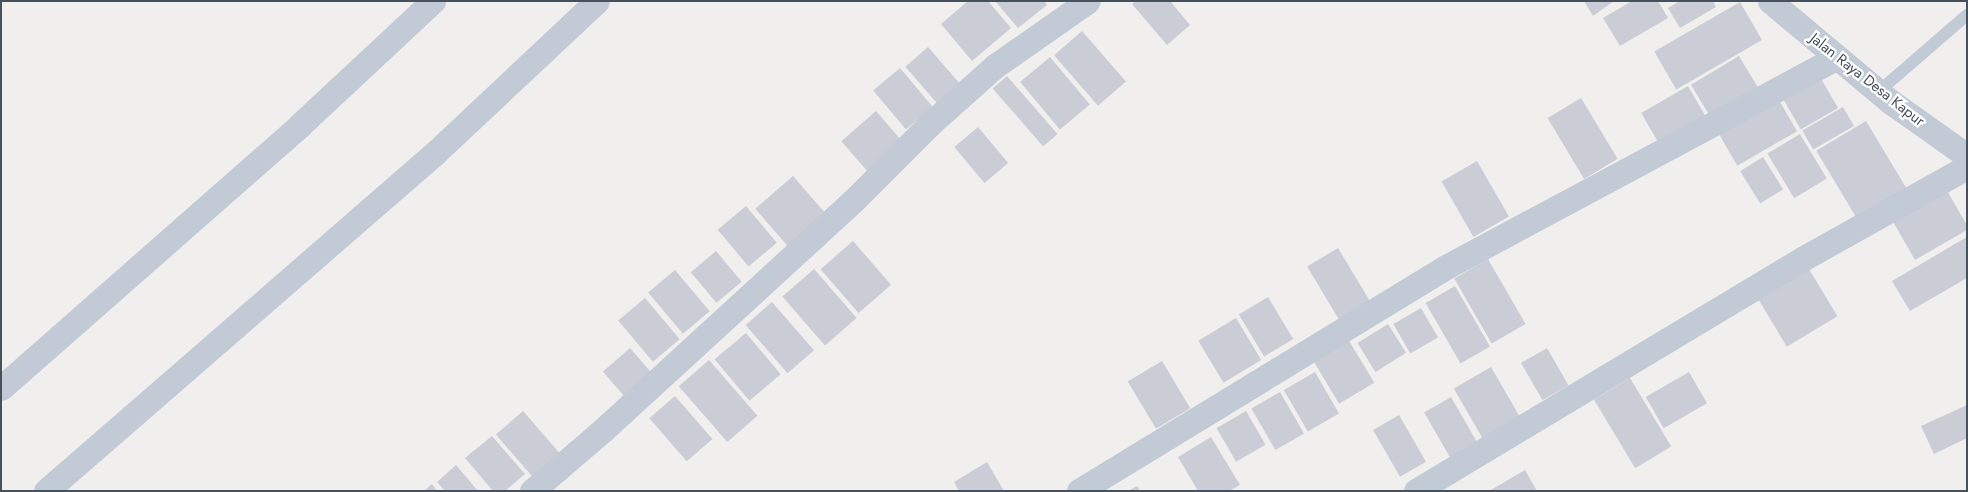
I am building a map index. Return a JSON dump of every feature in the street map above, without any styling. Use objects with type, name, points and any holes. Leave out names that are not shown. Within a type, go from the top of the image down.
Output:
[{"type":"street","points":[[1,388],[300,125],[433,1]]},
{"type":"street","points":[[46,491],[434,153],[597,1]]},
{"type":"street","points":[[532,491],[604,430],[854,200],[945,110],[995,66],[1088,1]]},
{"type":"street","name":"Jalan Raya Desa Kapur","points":[[1770,1],[1878,92],[1967,156]]},
{"type":"street","points":[[1079,491],[1444,268],[1837,57]]},
{"type":"street","points":[[1416,491],[1787,268],[1967,166]]},
{"type":"lane","points":[[1878,92],[1967,15]]},
{"type":"building","points":[[968,1],[988,1],[1011,28],[972,61],[941,24]]},
{"type":"building","points":[[995,1],[1044,1],[1047,5],[1018,28]]},
{"type":"building","points":[[1135,1],[1170,1],[1190,25],[1167,45],[1132,4]]},
{"type":"building","points":[[1584,1],[1614,1],[1593,16]]},
{"type":"building","points":[[1632,1],[1658,1],[1668,18],[1620,46],[1603,18]]},
{"type":"building","points":[[1680,1],[1713,1],[1716,7],[1680,28],[1668,8]]},
{"type":"building","points":[[1740,2],[1762,40],[1676,90],[1654,52]]},
{"type":"building","points":[[1082,31],[1126,82],[1098,106],[1054,55]]},
{"type":"building","points":[[928,47],[963,87],[940,107],[905,67]]},
{"type":"building","points":[[1739,56],[1758,88],[1710,117],[1691,85]]},
{"type":"building","points":[[1050,57],[1090,104],[1060,130],[1020,82]]},
{"type":"building","points":[[900,68],[933,107],[906,130],[873,90]]},
{"type":"building","points":[[1819,75],[1838,108],[1801,129],[1782,96]]},
{"type":"building","points":[[1007,76],[1058,134],[1043,147],[993,88]]},
{"type":"building","points":[[1688,86],[1708,120],[1661,147],[1641,113]]},
{"type":"building","points":[[1581,98],[1618,159],[1584,179],[1548,118]]},
{"type":"building","points":[[1779,100],[1797,131],[1737,166],[1719,134]]},
{"type":"building","points":[[1843,107],[1854,126],[1813,150],[1802,130]]},
{"type":"building","points":[[876,111],[902,141],[868,171],[841,141]]},
{"type":"building","points":[[1866,121],[1907,190],[1857,219],[1816,151]]},
{"type":"building","points":[[978,127],[1008,163],[984,183],[954,147]]},
{"type":"building","points":[[1800,134],[1827,179],[1794,198],[1767,154]]},
{"type":"building","points":[[1763,157],[1783,189],[1760,204],[1740,171]]},
{"type":"building","points":[[1477,161],[1509,216],[1473,237],[1441,182]]},
{"type":"building","points":[[793,176],[827,215],[789,248],[755,209]]},
{"type":"building","points":[[1946,189],[1967,225],[1967,230],[1915,260],[1892,220]]},
{"type":"building","points":[[746,206],[777,243],[749,267],[718,230]]},
{"type":"building","points":[[1967,237],[1967,278],[1910,311],[1892,281]]},
{"type":"building","points":[[853,241],[891,285],[859,313],[821,269]]},
{"type":"building","points":[[1338,248],[1370,302],[1340,321],[1307,267]]},
{"type":"building","points":[[716,251],[742,282],[716,303],[691,272]]},
{"type":"building","points":[[1488,259],[1526,324],[1492,343],[1454,278]]},
{"type":"building","points":[[1806,264],[1837,316],[1787,347],[1755,294]]},
{"type":"building","points":[[814,269],[857,318],[825,346],[782,297]]},
{"type":"building","points":[[675,270],[710,311],[683,334],[648,292]]},
{"type":"building","points":[[1455,286],[1490,347],[1461,364],[1426,303]]},
{"type":"building","points":[[1268,297],[1293,339],[1264,357],[1239,315]]},
{"type":"building","points":[[645,298],[680,339],[653,362],[618,320]]},
{"type":"building","points":[[772,302],[814,350],[788,373],[746,325]]},
{"type":"building","points":[[1421,308],[1438,337],[1410,353],[1393,324]]},
{"type":"building","points":[[1236,318],[1261,360],[1224,383],[1198,341]]},
{"type":"building","points":[[1388,324],[1406,353],[1375,372],[1357,343]]},
{"type":"building","points":[[746,333],[781,374],[749,401],[715,359]]},
{"type":"building","points":[[1348,339],[1374,383],[1339,404],[1313,360]]},
{"type":"building","points":[[630,348],[651,372],[624,396],[603,372]]},
{"type":"building","points":[[1547,348],[1568,385],[1543,400],[1521,363]]},
{"type":"building","points":[[709,360],[758,416],[727,442],[679,386]]},
{"type":"building","points":[[1162,361],[1190,408],[1156,429],[1128,382]]},
{"type":"building","points":[[1491,367],[1520,418],[1483,440],[1454,388]]},
{"type":"building","points":[[1315,372],[1339,414],[1308,432],[1284,390]]},
{"type":"building","points":[[1689,372],[1707,403],[1664,428],[1646,397]]},
{"type":"building","points":[[1630,378],[1671,447],[1635,468],[1594,400]]},
{"type":"building","points":[[1280,392],[1304,434],[1275,450],[1251,408]]},
{"type":"building","points":[[675,396],[712,439],[687,461],[649,418]]},
{"type":"building","points":[[1451,397],[1478,443],[1451,458],[1424,412]]},
{"type":"building","points":[[1967,405],[1967,438],[1934,454],[1921,426]]},
{"type":"building","points":[[523,411],[559,453],[532,476],[496,435]]},
{"type":"building","points":[[1246,411],[1266,445],[1236,462],[1217,428]]},
{"type":"building","points":[[1399,415],[1426,462],[1400,477],[1373,430]]},
{"type":"building","points":[[492,436],[525,474],[505,491],[493,491],[465,458]]},
{"type":"building","points":[[1211,437],[1240,485],[1229,491],[1198,491],[1178,457]]},
{"type":"building","points":[[987,462],[1004,491],[959,491],[954,482]]},
{"type":"building","points":[[456,465],[478,491],[445,491],[437,482]]},
{"type":"building","points":[[1525,470],[1537,491],[1489,491]]},
{"type":"building","points":[[432,484],[437,491],[424,491]]},
{"type":"building","points":[[1137,486],[1140,491],[1128,491]]}]
